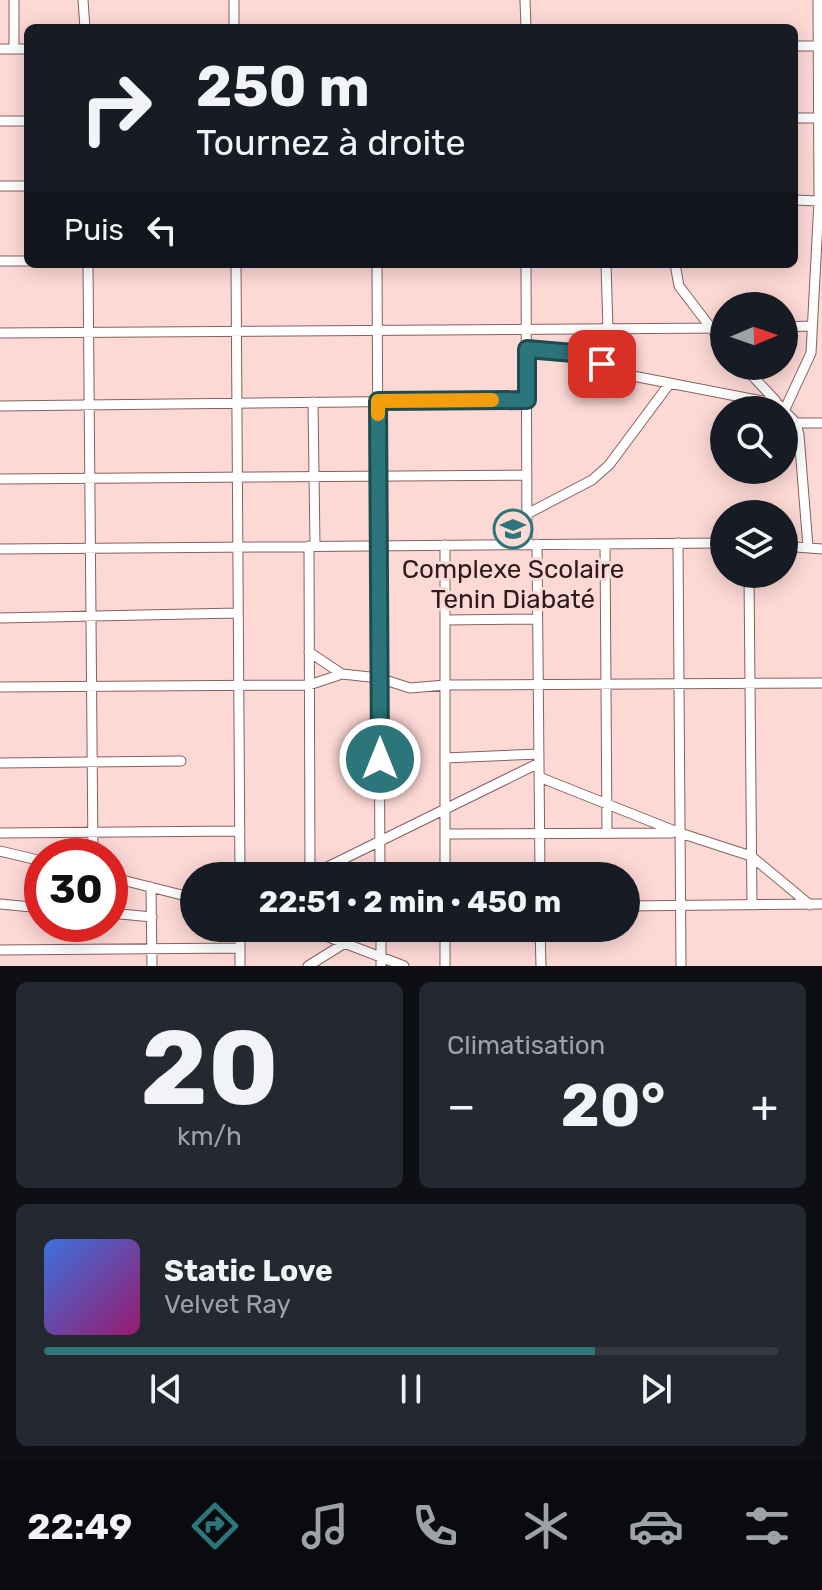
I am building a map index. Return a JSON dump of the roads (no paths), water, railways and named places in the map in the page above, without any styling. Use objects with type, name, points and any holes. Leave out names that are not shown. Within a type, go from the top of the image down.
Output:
[{"type":"street","points":[[14,0],[14,49]]},
{"type":"street","points":[[83,0],[85,24]]},
{"type":"street","points":[[234,0],[234,24]]},
{"type":"street","points":[[525,0],[526,24]]},
{"type":"street","points":[[787,396],[811,353],[810,326],[821,188],[818,0]]},
{"type":"street","points":[[798,46],[818,46]]},
{"type":"street","points":[[0,49],[24,49]]},
{"type":"street","points":[[798,118],[819,118]]},
{"type":"street","points":[[0,121],[24,121]]},
{"type":"street","points":[[0,186],[24,186]]},
{"type":"street","points":[[798,200],[819,201]]},
{"type":"street","points":[[0,261],[24,261]]},
{"type":"street","points":[[88,268],[93,838]]},
{"type":"street","points":[[236,268],[240,862]]},
{"type":"street","points":[[377,268],[380,862]]},
{"type":"street","points":[[526,268],[527,514],[537,619],[540,862]]},
{"type":"street","points":[[606,268],[608,330]]},
{"type":"street","points":[[676,268],[679,286],[709,329]]},
{"type":"street","points":[[798,326],[810,326]]},
{"type":"street","points":[[0,333],[709,329]]},
{"type":"street","points":[[527,349],[585,354],[614,372],[733,396]]},
{"type":"street","points":[[811,353],[822,353]]},
{"type":"street","points":[[757,380],[772,396]]},
{"type":"street","points":[[527,514],[592,480],[609,465],[670,383]]},
{"type":"street","points":[[0,406],[527,400]]},
{"type":"street","points":[[309,862],[313,402]]},
{"type":"street","points":[[798,423],[822,423]]},
{"type":"street","points":[[798,444],[808,547]]},
{"type":"street","points":[[0,479],[527,475]]},
{"type":"street","points":[[678,543],[681,966]]},
{"type":"street","points":[[0,549],[710,543]]},
{"type":"street","points":[[605,544],[607,833]]},
{"type":"street","points":[[445,545],[445,862]]},
{"type":"street","points":[[798,547],[822,549]]},
{"type":"street","points":[[749,588],[752,905]]},
{"type":"street","points":[[0,618],[238,613]]},
{"type":"street","points":[[445,620],[537,619]]},
{"type":"street","points":[[309,652],[342,674]]},
{"type":"street","points":[[0,687],[309,685],[342,674],[379,678],[410,688],[445,685],[822,683]]},
{"type":"street","points":[[445,758],[539,758]]},
{"type":"street","points":[[337,862],[539,758]]},
{"type":"street","points":[[0,763],[181,761]]},
{"type":"street","points":[[539,777],[680,833],[751,856],[810,905]]},
{"type":"street","points":[[0,833],[240,831]]},
{"type":"street","points":[[445,834],[680,833]]},
{"type":"street","points":[[0,851],[24,857]]},
{"type":"street","points":[[128,881],[180,894]]},
{"type":"street","points":[[151,887],[152,966]]},
{"type":"street","points":[[0,904],[24,906]]},
{"type":"street","points":[[640,906],[822,904]]},
{"type":"street","points":[[128,915],[152,917]]},
{"type":"street","points":[[240,942],[240,966]]},
{"type":"street","points":[[445,942],[445,966]]},
{"type":"street","points":[[540,942],[541,966]]},
{"type":"street","points":[[308,966],[345,943],[381,961],[404,966]]},
{"type":"street","points":[[0,950],[240,948]]},
{"type":"place","name":"Complexe Scolaire Tenin Diabaté","points":[[513,529]]}]
